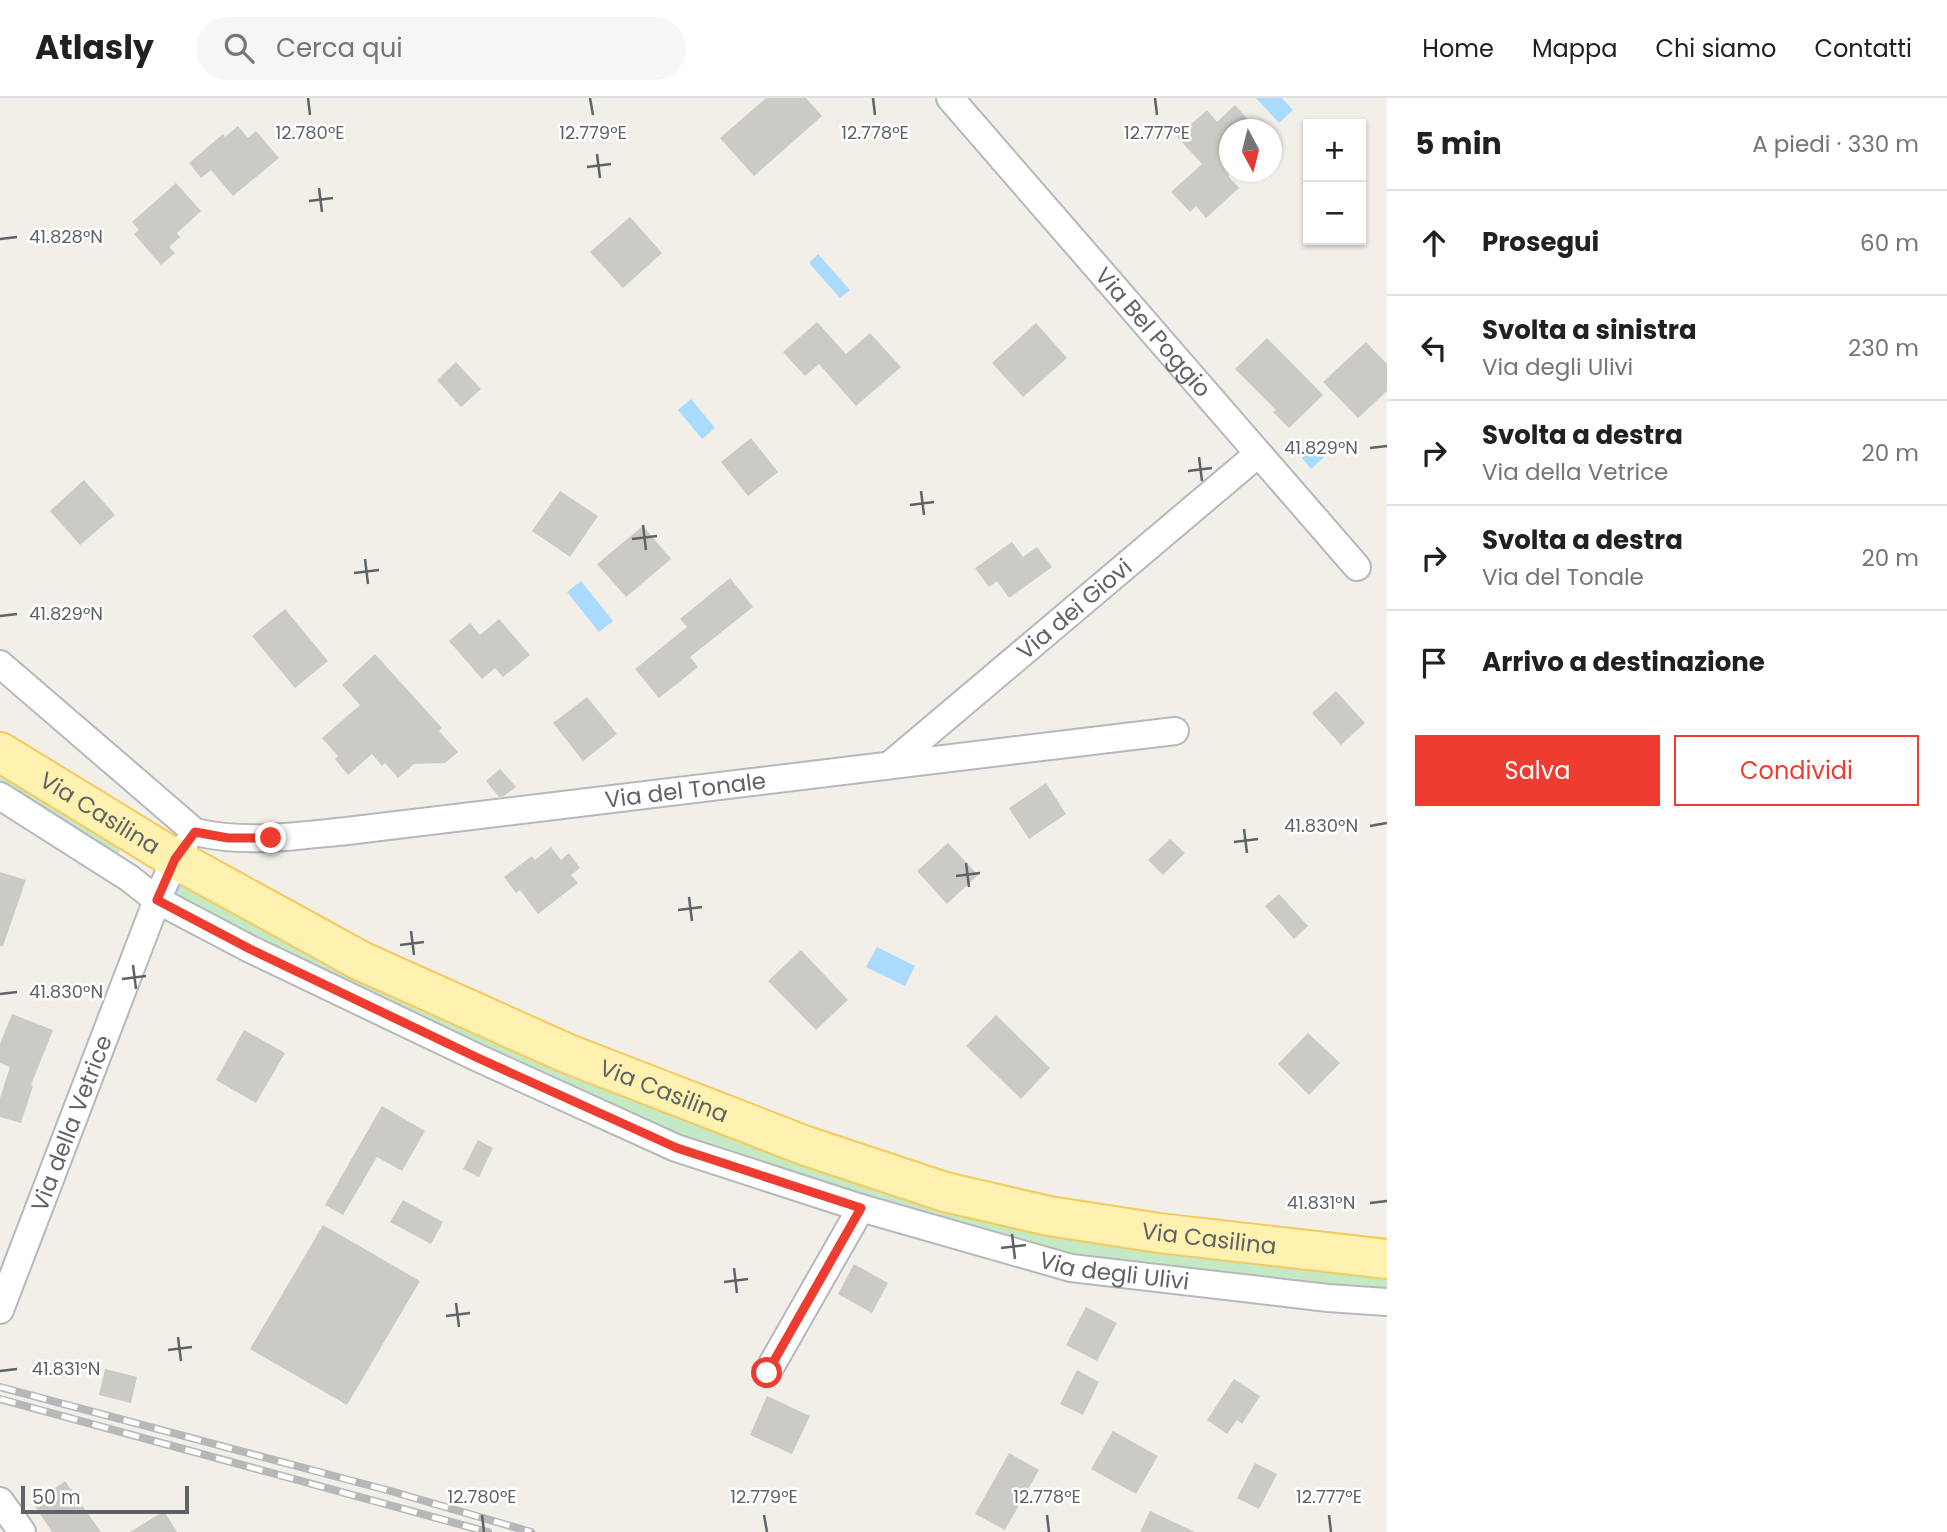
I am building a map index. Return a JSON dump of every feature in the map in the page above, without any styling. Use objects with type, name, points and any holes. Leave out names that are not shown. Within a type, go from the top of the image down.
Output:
[{"type":"main road","name":"Via Casilina","points":[[0,752],[185,846],[373,966],[566,1053],[806,1146],[945,1192],[1049,1216],[1159,1233],[1387,1259]]},
{"type":"street","name":"Via Bel Poggio","points":[[950,98],[1357,567]]},
{"type":"street","name":"Via dei Giovi","points":[[891,764],[1258,454]]},
{"type":"street","points":[[0,664],[185,846]]},
{"type":"street","name":"Via del Tonale","points":[[185,846],[216,837],[243,839],[321,834],[1175,731]]},
{"type":"street","name":"Via degli Ulivi","points":[[0,796],[129,878],[157,900],[250,949],[478,1058],[677,1148],[861,1208],[1071,1268],[1302,1295],[1387,1302]]},
{"type":"street","name":"Via della Vetrice","points":[[0,1310],[157,900],[185,846]]},
{"type":"street","points":[[767,1373],[861,1208]]},
{"type":"street","points":[[0,1501],[22,1532]]},
{"type":"green space","points":[[0,773],[122,847],[114,860],[0,789]]},
{"type":"green space","points":[[183,885],[666,1111],[1387,1275],[1387,1294],[1082,1263],[789,1181],[596,1104],[175,901]]},
{"type":"water","points":[[1256,98],[1282,98],[1293,110],[1282,120],[1275,119]]},
{"type":"water","points":[[818,254],[850,290],[840,298],[809,263]]},
{"type":"water","points":[[691,399],[715,428],[702,439],[678,410]]},
{"type":"water","points":[[1323,438],[1333,449],[1311,469],[1302,458]]},
{"type":"water","points":[[581,581],[613,621],[599,632],[567,592]]},
{"type":"water","points":[[877,947],[915,966],[905,986],[866,967]]},
{"type":"building","points":[[766,98],[806,98],[822,116],[754,176],[720,138]]},
{"type":"building","points":[[1235,105],[1247,119],[1220,119]]},
{"type":"building","points":[[1207,110],[1217,122],[1219,120],[1219,182],[1234,182],[1239,188],[1206,218],[1196,206],[1190,212],[1171,192],[1202,164],[1177,137]]},
{"type":"building","points":[[238,126],[248,138],[256,131],[279,158],[233,196],[211,170],[201,178],[189,163],[223,134],[225,137]]},
{"type":"building","points":[[176,183],[201,211],[177,233],[180,237],[169,247],[175,253],[161,265],[134,234],[139,230],[132,222]]},
{"type":"building","points":[[630,217],[662,253],[623,288],[590,252]]},
{"type":"building","points":[[817,322],[846,354],[870,333],[901,367],[856,406],[819,364],[805,376],[783,352]]},
{"type":"building","points":[[1036,323],[1067,358],[1023,397],[992,363]]},
{"type":"building","points":[[1267,338],[1323,395],[1289,428],[1273,412],[1276,410],[1235,369]]},
{"type":"building","points":[[1366,342],[1387,364],[1387,391],[1358,418],[1323,382]]},
{"type":"building","points":[[456,362],[481,389],[461,407],[437,380]]},
{"type":"building","points":[[751,438],[778,472],[748,496],[721,462]]},
{"type":"building","points":[[84,480],[115,515],[80,545],[50,511]]},
{"type":"building","points":[[560,491],[598,516],[570,557],[532,531]]},
{"type":"building","points":[[643,526],[671,559],[626,597],[597,564]]},
{"type":"building","points":[[1012,542],[1023,557],[1037,547],[1052,567],[1009,598],[997,581],[989,587],[975,568]]},
{"type":"building","points":[[730,578],[753,607],[690,657],[698,667],[659,698],[635,669],[687,627],[680,619]]},
{"type":"building","points":[[285,609],[328,661],[295,688],[252,636]]},
{"type":"building","points":[[499,619],[530,655],[503,677],[495,668],[482,679],[449,641],[470,623],[480,635]]},
{"type":"building","points":[[375,654],[442,728],[439,731],[458,752],[445,763],[414,764],[398,778],[385,763],[382,766],[372,754],[348,775],[335,759],[338,756],[322,738],[360,705],[342,685]]},
{"type":"building","points":[[1336,691],[1365,723],[1341,745],[1312,713]]},
{"type":"building","points":[[587,697],[617,734],[583,761],[553,723]]},
{"type":"building","points":[[500,769],[516,787],[499,797],[486,781]]},
{"type":"building","points":[[1046,783],[1066,814],[1029,839],[1009,808]]},
{"type":"building","points":[[1170,839],[1185,853],[1163,875],[1148,860]]},
{"type":"building","points":[[948,843],[978,875],[947,904],[917,871]]},
{"type":"building","points":[[551,847],[561,860],[569,853],[580,868],[571,875],[578,883],[538,914],[520,890],[516,893],[504,877],[532,856],[535,860]]},
{"type":"building","points":[[0,872],[26,880],[3,946],[0,946]]},
{"type":"building","points":[[1279,894],[1308,926],[1294,939],[1265,906]]},
{"type":"building","points":[[801,950],[848,1000],[816,1030],[768,981]]},
{"type":"building","points":[[12,1014],[53,1030],[31,1085],[33,1086],[21,1123],[0,1117],[0,1098],[10,1067],[0,1063],[0,1044]]},
{"type":"building","points":[[996,1015],[1050,1068],[1021,1099],[966,1046]]},
{"type":"building","points":[[244,1030],[285,1053],[256,1103],[216,1080]]},
{"type":"building","points":[[1308,1033],[1340,1063],[1309,1095],[1278,1064]]},
{"type":"building","points":[[382,1106],[425,1131],[402,1171],[377,1157],[343,1215],[325,1205]]},
{"type":"building","points":[[478,1140],[493,1148],[479,1177],[463,1169]]},
{"type":"building","points":[[403,1200],[443,1222],[431,1244],[390,1222]]},
{"type":"building","points":[[323,1225],[420,1281],[347,1405],[250,1349]]},
{"type":"building","points":[[854,1264],[888,1283],[872,1313],[838,1294]]},
{"type":"building","points":[[1086,1307],[1117,1323],[1097,1361],[1066,1345]]},
{"type":"building","points":[[105,1369],[137,1377],[131,1403],[99,1395]]},
{"type":"building","points":[[1077,1370],[1099,1382],[1083,1415],[1060,1404]]},
{"type":"building","points":[[1234,1379],[1260,1396],[1242,1424],[1237,1420],[1227,1434],[1207,1420]]},
{"type":"building","points":[[767,1396],[810,1416],[792,1454],[750,1435]]},
{"type":"building","points":[[1113,1431],[1158,1456],[1136,1494],[1091,1469]]},
{"type":"building","points":[[1009,1453],[1039,1470],[1005,1530],[975,1514]]},
{"type":"building","points":[[1255,1463],[1277,1474],[1259,1509],[1237,1498]]},
{"type":"building","points":[[65,1481],[101,1532],[52,1532],[33,1503]]},
{"type":"building","points":[[164,1511],[177,1532],[130,1532]]},
{"type":"building","points":[[1150,1511],[1195,1532],[1140,1532]]},
{"type":"waterway","points":[[172,899],[179,884]]},
{"type":"railway","points":[[0,1387],[394,1492],[531,1532]]},
{"type":"railway","points":[[0,1399],[488,1532]]},
{"type":"route","points":[[271,838],[228,838],[195,832],[175,859],[157,900],[250,949],[478,1058],[677,1148],[861,1208],[767,1373]]}]
